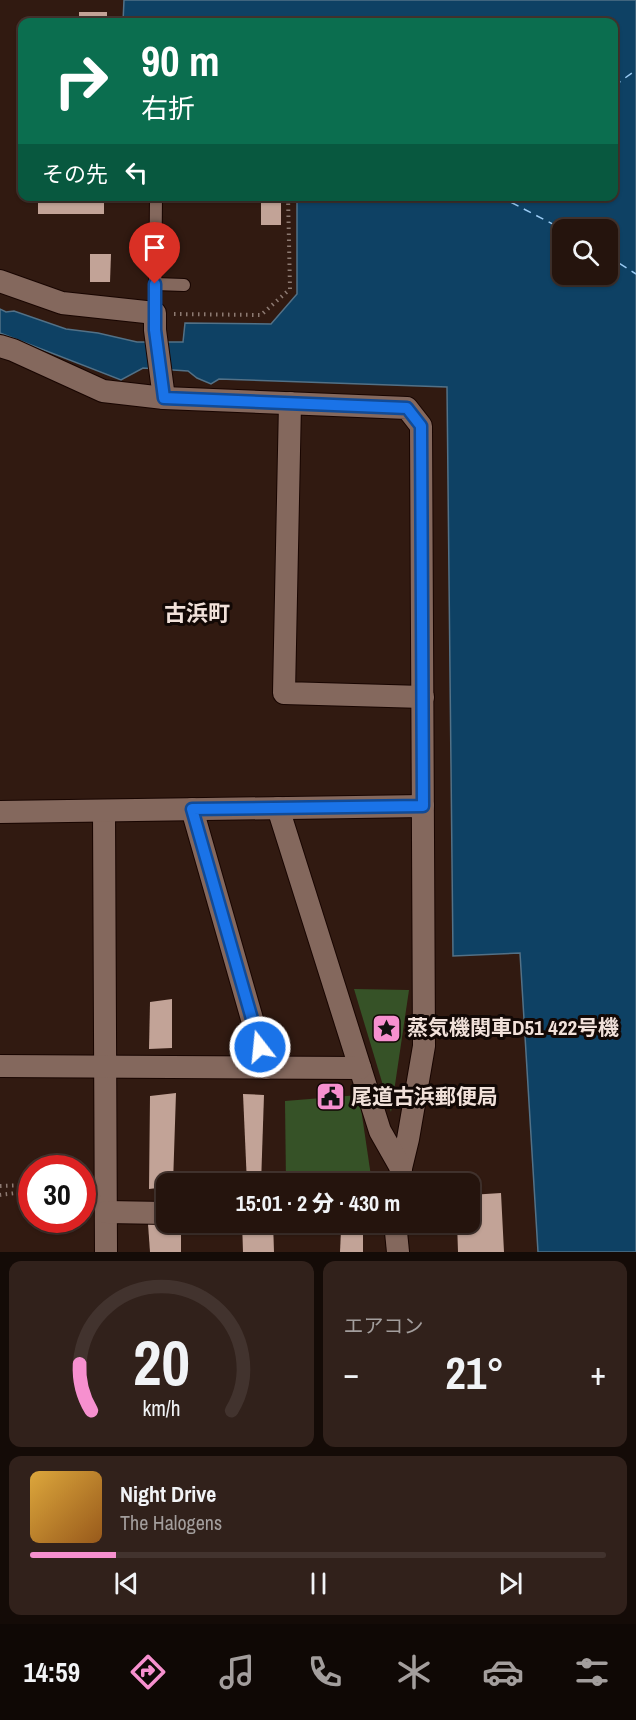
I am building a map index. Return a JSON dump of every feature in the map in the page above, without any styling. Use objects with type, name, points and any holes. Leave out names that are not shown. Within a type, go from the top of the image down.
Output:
[{"type":"street","points":[[0,281],[62,303],[155,322],[164,398]]},
{"type":"street","points":[[0,346],[103,391],[164,398],[407,408],[421,426],[424,1046],[401,1173]]},
{"type":"street","points":[[290,403],[284,693],[423,697]]},
{"type":"street","points":[[0,812],[423,806]]},
{"type":"street","points":[[278,808],[380,1131],[399,1173]]},
{"type":"street","points":[[192,809],[267,1068]]},
{"type":"street","points":[[104,811],[106,1252]]},
{"type":"street","points":[[0,1066],[360,1068]]},
{"type":"street","points":[[106,1212],[156,1213]]},
{"type":"street","points":[[396,1233],[398,1252]]},
{"type":"lane","points":[[155,322],[156,201]]},
{"type":"lane","points":[[155,284],[184,285]]},
{"type":"path","points":[[155,322],[261,315],[290,289],[288,201]]},
{"type":"path","points":[[0,1186],[24,1185],[24,1192],[0,1196]]},
{"type":"green space","points":[[354,989],[409,990],[391,1112]]},
{"type":"green space","points":[[359,1095],[371,1173],[286,1173],[285,1101]]},
{"type":"water","points":[[124,0],[636,0],[636,1252],[538,1252],[520,953],[453,956],[447,387],[219,379],[211,384],[188,371],[143,368],[121,380],[0,333],[0,309],[6,312],[14,311],[66,329],[98,333],[137,342],[183,342],[185,323],[271,324],[297,294],[297,201],[618,201],[618,18],[123,18]]},
{"type":"building","points":[[79,12],[107,12],[107,18],[79,18]]},
{"type":"building","points":[[38,201],[104,201],[104,214],[38,214]]},
{"type":"building","points":[[261,201],[281,201],[281,225],[261,225]]},
{"type":"building","points":[[90,254],[111,254],[110,282],[90,282]]},
{"type":"building","points":[[172,999],[172,1048],[149,1049],[150,1002]]},
{"type":"building","points":[[176,1093],[173,1173],[156,1173],[156,1188],[149,1189],[150,1096]]},
{"type":"building","points":[[243,1094],[264,1095],[261,1173],[247,1173]]},
{"type":"building","points":[[501,1193],[504,1252],[458,1252],[457,1233],[480,1233],[480,1194]]},
{"type":"building","points":[[148,1224],[156,1224],[156,1233],[181,1233],[181,1252],[150,1252]]},
{"type":"building","points":[[242,1233],[273,1233],[274,1252],[243,1252]]},
{"type":"building","points":[[341,1233],[363,1233],[363,1252],[340,1252]]},
{"type":"ferry route","points":[[618,83],[636,70]]},
{"type":"ferry route","points":[[509,201],[552,224]]},
{"type":"ferry route","points":[[618,262],[636,274]]},
{"type":"place","name":"蒸気機関車D51 422号機","points":[[386,1028]]},
{"type":"place","name":"尾道古浜郵便局","points":[[330,1097]]},
{"type":"district","name":"古浜町","points":[[197,613]]},
{"type":"route","points":[[155,284],[155,330],[164,398],[407,408],[421,426],[423,806],[192,809],[260,1047]]}]
